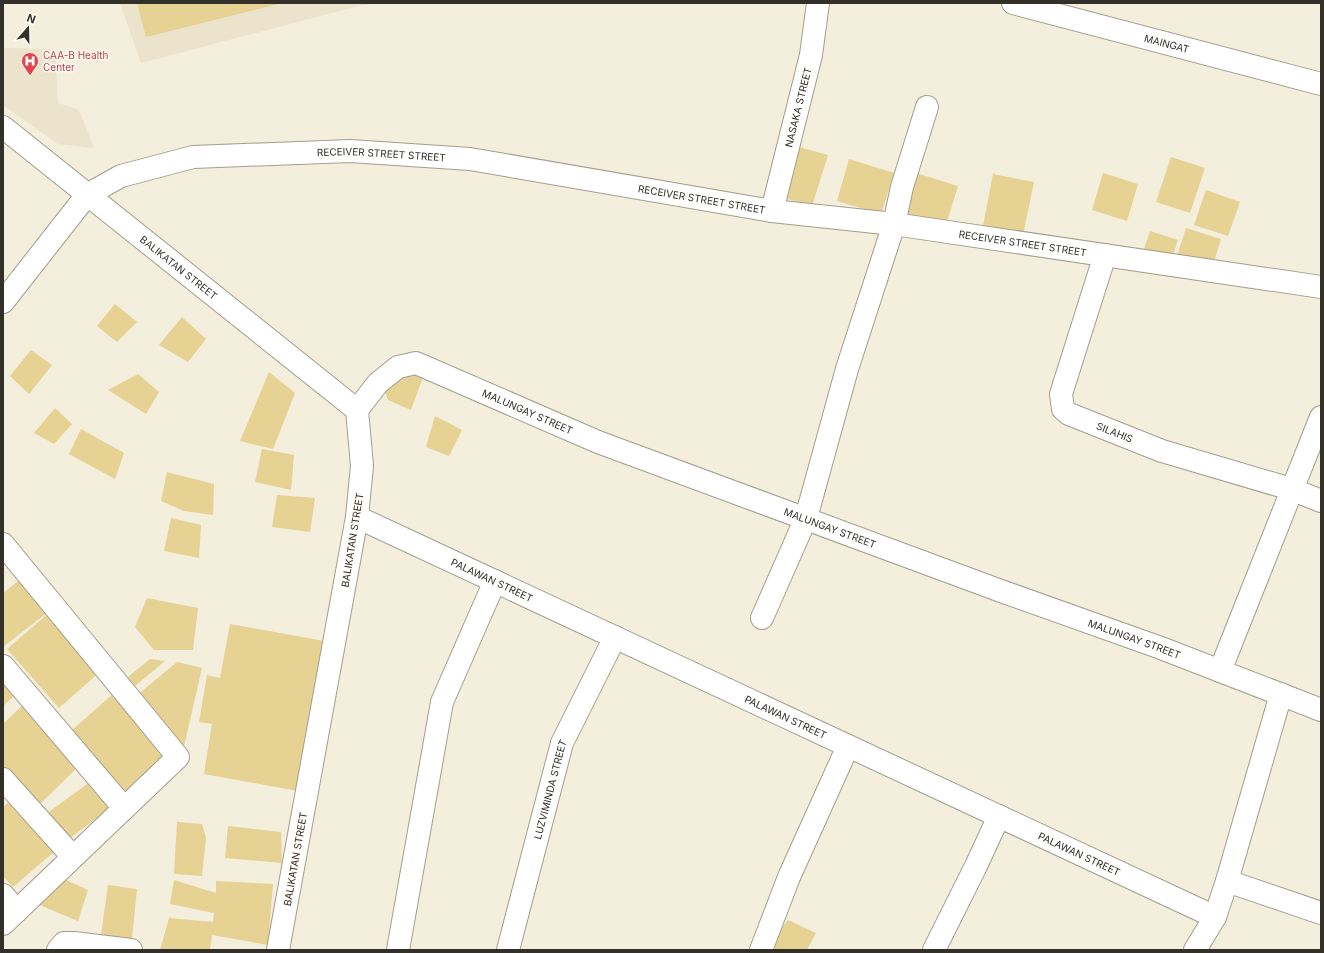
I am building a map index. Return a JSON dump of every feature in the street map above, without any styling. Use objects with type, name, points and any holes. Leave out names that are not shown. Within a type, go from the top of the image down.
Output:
[{"type":"street","name":"NASAKA STREET","points":[[772,211],[811,55],[818,3]]},
{"type":"street","name":"MAINGAT","points":[[1013,3],[1321,84]]},
{"type":"street","points":[[762,618],[806,518],[847,370],[894,224],[902,187],[927,107]]},
{"type":"street","name":"BALIKATAN STREET","points":[[3,128],[357,410],[362,466],[357,517],[278,950]]},
{"type":"street","name":"RECEIVER STREET STREET","points":[[87,195],[121,176],[193,157],[350,151],[470,159],[772,211],[894,224],[1321,287]]},
{"type":"street","points":[[3,302],[87,195]]},
{"type":"street","name":"SILAHIS","points":[[1105,255],[1061,394],[1063,409],[1069,414],[1162,451],[1291,489],[1321,501]]},
{"type":"street","name":"MALUNGAY STREET","points":[[357,410],[378,383],[398,366],[416,363],[598,442],[1220,670],[1321,710]]},
{"type":"street","points":[[1220,670],[1321,417]]},
{"type":"street","name":"PALAWAN STREET","points":[[357,517],[1214,917]]},
{"type":"street","points":[[3,544],[178,757],[10,918],[3,895]]},
{"type":"street","points":[[398,950],[442,702],[494,581]]},
{"type":"street","name":"LUZVIMINDA STREET","points":[[508,950],[562,743],[615,637]]},
{"type":"street","points":[[3,666],[124,808]]},
{"type":"street","points":[[1195,950],[1214,917],[1227,881],[1281,694]]},
{"type":"street","points":[[761,950],[789,877],[848,746]]},
{"type":"street","points":[[3,779],[73,857]]},
{"type":"street","points":[[934,950],[976,866],[998,816]]},
{"type":"street","points":[[1227,881],[1321,913]]},
{"type":"street","points":[[58,950],[64,944],[74,943],[131,950]]},
{"type":"shaded area","points":[[120,3],[370,3],[141,63]]},
{"type":"shaded area","name":"CAA-B Health Center","points":[[3,48],[55,49],[58,103],[79,110],[94,148],[58,144],[3,105]]},
{"type":"building","points":[[137,3],[278,3],[278,4],[146,37]]},
{"type":"building","points":[[795,146],[828,155],[812,206],[780,197]]},
{"type":"building","points":[[1171,157],[1205,168],[1190,213],[1156,202]]},
{"type":"building","points":[[849,159],[894,173],[881,214],[837,201]]},
{"type":"building","points":[[916,173],[958,186],[946,225],[905,213]]},
{"type":"building","points":[[1103,173],[1138,184],[1127,221],[1092,210]]},
{"type":"building","points":[[993,174],[1034,182],[1022,240],[982,231]]},
{"type":"building","points":[[1206,190],[1240,202],[1228,236],[1194,225]]},
{"type":"building","points":[[1186,228],[1221,239],[1212,268],[1177,256]]},
{"type":"building","points":[[1150,231],[1178,240],[1170,264],[1142,255]]},
{"type":"building","points":[[115,304],[137,322],[117,342],[97,326]]},
{"type":"building","points":[[182,317],[206,339],[188,362],[159,345]]},
{"type":"building","points":[[31,350],[52,365],[29,394],[10,376]]},
{"type":"building","points":[[408,369],[424,374],[411,410],[388,400],[383,385]]},
{"type":"building","points":[[269,372],[295,393],[273,449],[240,441]]},
{"type":"building","points":[[138,374],[159,392],[146,414],[108,390]]},
{"type":"building","points":[[55,408],[72,424],[54,444],[34,433]]},
{"type":"building","points":[[435,416],[462,430],[449,456],[426,447]]},
{"type":"building","points":[[81,429],[124,453],[115,479],[69,454]]},
{"type":"building","points":[[262,449],[294,455],[291,490],[255,482]]},
{"type":"building","points":[[167,472],[214,484],[213,515],[184,511],[161,501]]},
{"type":"building","points":[[277,495],[315,498],[310,532],[272,527]]},
{"type":"building","points":[[171,518],[201,525],[199,558],[164,551]]},
{"type":"building","points":[[22,578],[48,612],[3,647],[3,593]]},
{"type":"building","points":[[147,598],[198,608],[193,650],[154,650],[135,627]]},
{"type":"building","points":[[50,612],[102,670],[59,708],[7,649]]},
{"type":"building","points":[[230,624],[324,641],[298,791],[204,774],[212,724],[199,722],[207,675],[220,678]]},
{"type":"building","points":[[150,659],[165,661],[135,686],[128,677]]},
{"type":"building","points":[[177,662],[202,668],[183,751],[136,696]]},
{"type":"building","points":[[3,682],[15,695],[3,706]]},
{"type":"building","points":[[114,693],[170,756],[126,795],[71,731]]},
{"type":"building","points":[[23,705],[80,765],[39,805],[3,767],[3,724]]},
{"type":"building","points":[[90,782],[110,808],[66,841],[46,814]]},
{"type":"building","points":[[11,800],[55,851],[13,887],[3,876],[3,807]]},
{"type":"building","points":[[177,822],[202,824],[206,838],[202,876],[174,874]]},
{"type":"building","points":[[228,826],[281,832],[282,863],[225,858]]},
{"type":"building","points":[[55,875],[88,890],[78,921],[37,904]]},
{"type":"building","points":[[174,880],[216,893],[216,881],[273,884],[268,945],[212,935],[213,927],[210,950],[160,950],[169,918],[213,922],[214,913],[170,904]]},
{"type":"building","points":[[108,885],[137,889],[131,948],[100,942]]},
{"type":"building","points":[[788,920],[816,933],[807,950],[777,950],[769,945]]},
{"type":"place","name":"CAA-B Health Center","points":[[30,76]]}]
